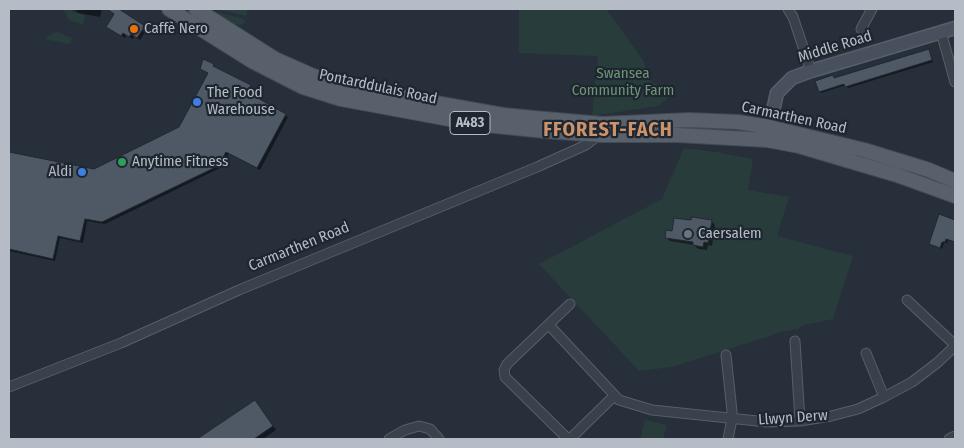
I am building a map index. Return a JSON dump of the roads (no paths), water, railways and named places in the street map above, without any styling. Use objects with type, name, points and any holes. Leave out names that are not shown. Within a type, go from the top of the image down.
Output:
[{"type":"main road","name":"Pontarddulais Road","points":[[168,9],[252,61],[303,87],[341,99],[476,124],[601,129]]},
{"type":"main road","name":"Pontarddulais Road","points":[[196,9],[275,59],[310,75],[346,88],[503,115],[601,129]]},
{"type":"main road","name":"Carmarthen Road","points":[[601,129],[677,134],[768,133],[864,150],[929,170],[955,181]]},
{"type":"main road","name":"Carmarthen Road","points":[[768,133],[799,146],[897,175],[955,196]]},
{"type":"street","points":[[788,9],[793,17],[812,71]]},
{"type":"street","points":[[861,29],[872,9]]},
{"type":"street","name":"Middle Road","points":[[768,133],[777,93],[792,78],[955,28]]},
{"type":"street","points":[[940,32],[955,82]]},
{"type":"street","name":"Carmarthen Road","points":[[9,387],[121,343],[239,290],[555,159],[586,145],[601,129]]},
{"type":"street","points":[[907,300],[955,345]]},
{"type":"street","points":[[570,304],[506,364],[504,370],[505,377],[569,439],[614,396]]},
{"type":"street","name":"Llwyn Derw","points":[[548,325],[619,400],[639,407],[767,422],[800,421],[858,409],[912,382],[937,363],[955,345]]},
{"type":"street","points":[[795,340],[800,421]]},
{"type":"street","points":[[866,353],[884,397]]},
{"type":"street","points":[[726,355],[732,419],[728,439]]},
{"type":"street","points":[[389,439],[405,430],[419,426],[430,429],[439,439]]},
{"type":"street","points":[[949,439],[955,436]]},
{"type":"place","name":"Caffè Nero","points":[[134,29]]},
{"type":"place","name":"The Food Warehouse","points":[[197,102]]},
{"type":"place","name":"Anytime Fitness","points":[[122,162]]},
{"type":"place","name":"Aldi","points":[[82,172]]},
{"type":"place","name":"Caersalem","points":[[688,234]]},
{"type":"district","name":"FFOREST-FACH","points":[[608,130]]},
{"type":"park label","name":"Swansea Community Farm","points":[[623,82]]}]
